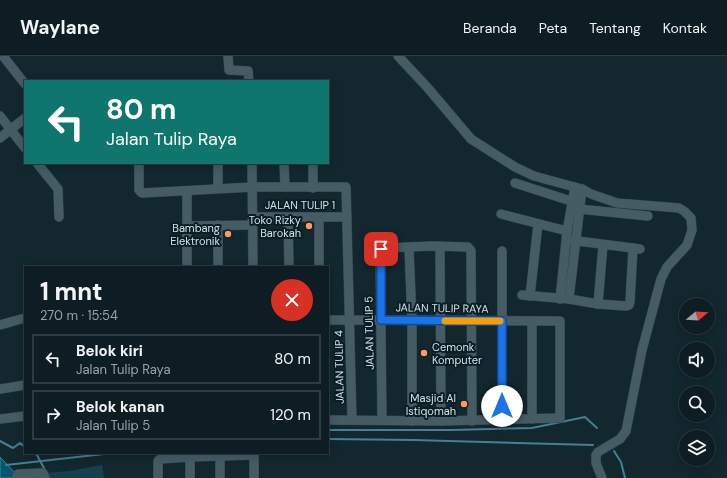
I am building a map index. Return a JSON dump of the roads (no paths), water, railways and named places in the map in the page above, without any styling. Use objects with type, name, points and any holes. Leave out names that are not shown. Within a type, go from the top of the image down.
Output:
[{"type":"street","points":[[3,56],[24,83]]},
{"type":"street","points":[[228,56],[229,70],[248,71],[249,80]]},
{"type":"street","points":[[398,56],[427,87],[471,139],[510,164],[534,176],[579,188],[617,203],[679,208],[688,213],[691,218],[692,230],[687,245],[664,271],[658,287],[656,301],[642,350],[627,427],[620,439],[598,452],[595,458],[602,478]]},
{"type":"street","points":[[0,116],[24,147]]},
{"type":"street","points":[[0,138],[24,119]]},
{"type":"street","points":[[39,164],[58,189],[60,217]]},
{"type":"street","points":[[139,164],[139,190],[141,192],[253,187],[313,188],[313,164]]},
{"type":"street","points":[[218,164],[218,188]]},
{"type":"street","points":[[252,164],[253,266]]},
{"type":"street","points":[[284,164],[285,187]]},
{"type":"street","points":[[515,183],[577,205],[648,216]]},
{"type":"street","name":"JALAN TULIP 4","points":[[313,188],[346,187],[352,420]]},
{"type":"street","points":[[565,299],[570,237],[579,188]]},
{"type":"street","points":[[187,191],[187,266]]},
{"type":"street","points":[[570,237],[577,205]]},
{"type":"street","points":[[501,214],[538,224],[570,237],[603,245],[637,249],[629,305],[598,304],[526,295],[538,224]]},
{"type":"street","points":[[319,217],[319,266]]},
{"type":"street","name":"JALAN TULIP 1","points":[[187,226],[218,225],[288,218],[347,217]]},
{"type":"street","points":[[288,218],[289,266]]},
{"type":"street","points":[[218,225],[218,266]]},
{"type":"street","points":[[598,304],[603,245]]},
{"type":"street","points":[[440,246],[441,421]]},
{"type":"street","points":[[412,421],[412,321],[409,248],[440,246],[470,248],[472,420]]},
{"type":"street","name":"JALAN TULIP 5","points":[[382,420],[380,251],[383,248],[409,248]]},
{"type":"street","points":[[502,250],[502,420]]},
{"type":"street","points":[[0,325],[24,318]]},
{"type":"street","name":"JALAN TULIP RAYA","points":[[329,320],[560,321],[560,418],[532,419]]},
{"type":"street","points":[[329,420],[441,421],[532,419],[532,322]]},
{"type":"street","points":[[0,389],[24,385]]},
{"type":"street","points":[[0,419],[24,416]]},
{"type":"street","points":[[158,478],[158,461],[160,459],[254,454],[254,478]]},
{"type":"street","points":[[220,456],[220,478]]},
{"type":"street","points":[[190,457],[190,478]]},
{"type":"street","points":[[16,478],[18,474],[44,472],[46,478]]},
{"type":"waterway","points":[[329,430],[452,430],[532,428],[585,417],[597,428]]},
{"type":"waterway","points":[[329,439],[593,445]]},
{"type":"waterway","points":[[0,441],[13,448],[20,443],[24,446]]},
{"type":"waterway","points":[[614,451],[621,462],[625,478]]},
{"type":"waterway","points":[[36,454],[45,470]]},
{"type":"waterway","points":[[6,465],[104,454]]},
{"type":"place","name":"Toko Rizky Barokah","points":[[309,226]]},
{"type":"place","name":"Bambang Elektronik","points":[[228,234]]},
{"type":"place","name":"Cemonk Komputer","points":[[424,353]]},
{"type":"place","name":"Masjid Al Istiqomah","points":[[464,404]]}]
